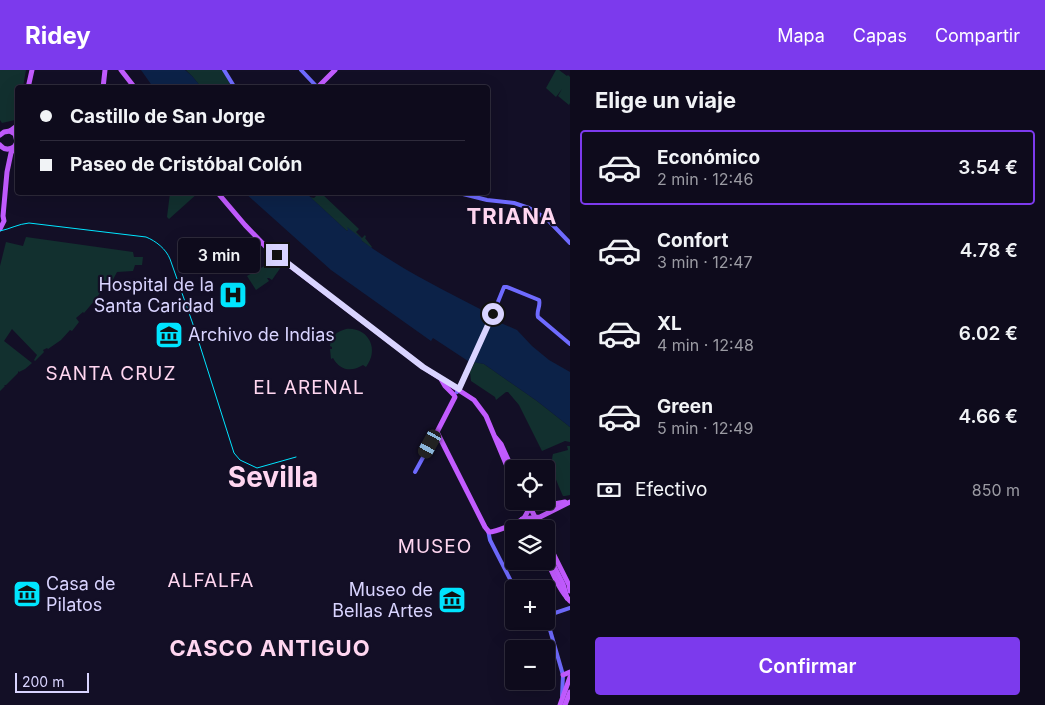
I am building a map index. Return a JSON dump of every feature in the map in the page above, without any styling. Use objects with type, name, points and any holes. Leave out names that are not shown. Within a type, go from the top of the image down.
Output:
[{"type":"main road","points":[[29,85],[32,70]]},
{"type":"main road","points":[[103,85],[105,70]]},
{"type":"main road","points":[[121,70],[133,85]]},
{"type":"main road","points":[[224,70],[233,85]]},
{"type":"main road","points":[[301,70],[315,85]]},
{"type":"main road","points":[[319,85],[335,70]]},
{"type":"main road","points":[[0,135],[15,127]]},
{"type":"main road","points":[[10,131],[15,135]]},
{"type":"main road","points":[[0,228],[4,221],[1,215],[7,172],[15,144]]},
{"type":"main road","points":[[0,145],[7,149],[14,147]]},
{"type":"main road","points":[[220,195],[267,248],[423,367],[474,400],[484,412],[505,462]]},
{"type":"main road","points":[[467,195],[487,200],[514,203],[530,208],[547,219],[570,243]]},
{"type":"main road","points":[[415,472],[459,389],[504,287],[540,301],[537,313],[539,318],[570,344]]},
{"type":"main road","points":[[440,378],[455,397]]},
{"type":"main road","points":[[437,432],[468,500],[488,530],[490,540],[510,580]]},
{"type":"main road","points":[[494,436],[501,444],[508,460]]},
{"type":"main road","points":[[555,504],[570,502]]},
{"type":"main road","points":[[526,510],[524,520],[543,516],[570,502]]},
{"type":"main road","points":[[530,510],[536,518]]},
{"type":"main road","points":[[488,530],[489,532],[494,532],[505,528]]},
{"type":"main road","points":[[555,557],[569,585],[570,592]]},
{"type":"main road","points":[[555,568],[568,599]]},
{"type":"main road","points":[[552,570],[568,599]]},
{"type":"main road","points":[[563,584],[570,592]]},
{"type":"main road","points":[[555,613],[570,608]]},
{"type":"main road","points":[[551,630],[568,676],[565,702]]},
{"type":"main road","points":[[565,702],[570,692]]},
{"type":"green space","points":[[0,70],[26,70],[23,85],[15,85],[15,120],[2,123],[0,120]]},
{"type":"green space","points":[[186,70],[222,70],[231,85],[199,85]]},
{"type":"green space","points":[[556,70],[570,77],[569,105],[558,96],[562,89],[556,97],[546,88]]},
{"type":"green space","points":[[170,195],[196,195],[169,219],[167,217]]},
{"type":"green space","points":[[317,195],[323,195],[359,229],[356,232],[362,238],[365,235],[365,238],[372,247],[347,231],[310,197],[314,198]]},
{"type":"green space","points":[[26,237],[133,252],[134,257],[143,257],[142,265],[135,265],[133,271],[117,272],[109,287],[106,284],[84,313],[76,318],[79,322],[72,331],[70,330],[61,340],[48,349],[43,350],[44,352],[35,361],[37,355],[12,329],[4,341],[32,363],[25,369],[18,371],[0,391],[0,266],[6,242],[23,246]]},
{"type":"green space","points":[[273,261],[281,267],[272,280],[267,278],[269,281],[256,290],[247,276]]},
{"type":"green space","points":[[346,329],[354,329],[366,335],[370,340],[372,353],[366,367],[363,365],[355,369],[346,369],[339,366],[333,358],[331,359],[330,349],[332,347],[330,346],[333,337]]},
{"type":"green space","points":[[475,362],[484,364],[570,427],[570,442],[565,441],[542,451],[519,405],[508,392],[496,400],[495,397],[471,381],[470,372]]},
{"type":"green space","points":[[567,446],[570,446],[570,495],[563,496],[555,475],[555,460],[552,459],[553,454],[568,450]]},
{"type":"water","points":[[141,70],[185,70],[199,85],[152,85]]},
{"type":"water","points":[[247,195],[308,195],[347,231],[347,227],[376,251],[480,309],[487,317],[517,330],[549,360],[570,372],[570,427],[484,364],[468,361],[433,338],[431,341],[331,270]]},
{"type":"tram line","points":[[0,231],[29,223],[146,237],[157,243],[170,259],[234,453],[240,460],[257,468],[296,457]]},
{"type":"place","name":"Hospital de la Santa Caridad","points":[[233,295]]},
{"type":"place","name":"Archivo de Indias","points":[[169,335]]},
{"type":"place","name":"Casa de Pilatos","points":[[27,594]]},
{"type":"place","name":"Museo de Bellas Artes","points":[[452,600]]},
{"type":"district","name":"TRIANA","points":[[512,216]]},
{"type":"district","name":"SANTA CRUZ","points":[[111,373]]},
{"type":"district","name":"EL ARENAL","points":[[309,387]]},
{"type":"district","name":"Sevilla","points":[[273,477]]},
{"type":"district","name":"MUSEO","points":[[435,546]]},
{"type":"district","name":"ALFALFA","points":[[211,580]]},
{"type":"district","name":"CASCO ANTIGUO","points":[[270,648]]},
{"type":"route","points":[[277,255],[423,367],[459,389],[493,314]]}]
